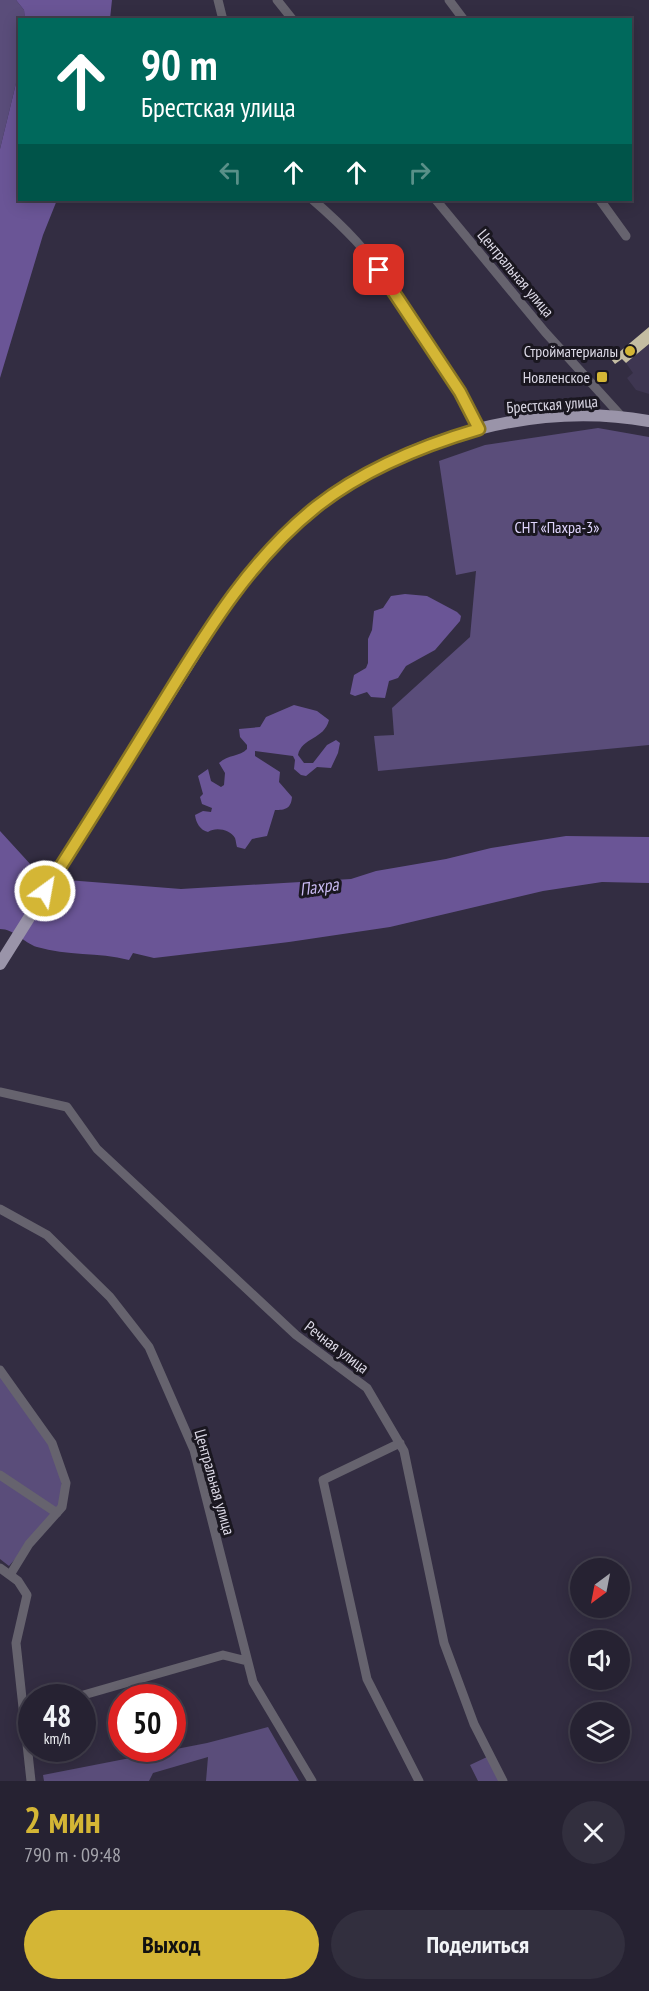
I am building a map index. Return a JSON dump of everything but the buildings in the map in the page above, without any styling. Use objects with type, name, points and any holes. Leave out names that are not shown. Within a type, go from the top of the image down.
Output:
[{"type":"main road","name":"Брестская улица","points":[[0,964],[212,624],[247,575],[273,546],[317,506],[372,471],[433,443],[479,429],[553,417],[577,416],[623,418],[649,422]]},
{"type":"street","points":[[218,0],[222,18]]},
{"type":"street","points":[[277,0],[291,18]]},
{"type":"street","points":[[449,0],[462,18]]},
{"type":"street","points":[[314,201],[356,241],[391,285],[460,392],[479,429]]},
{"type":"street","name":"Центральная улица","points":[[437,201],[545,332],[623,418]]},
{"type":"street","points":[[601,201],[626,236]]},
{"type":"street","name":"Речная улица","points":[[0,1092],[67,1107],[97,1149],[296,1335],[368,1388],[404,1451],[444,1643],[474,1724],[503,1781]]},
{"type":"street","name":"Центральная улица","points":[[0,1209],[46,1235],[110,1297],[149,1347],[194,1450],[253,1682],[312,1781]]},
{"type":"street","points":[[0,1370],[52,1443],[66,1483],[62,1507],[29,1545],[10,1575]]},
{"type":"street","points":[[400,1443],[324,1480],[367,1679],[419,1781]]},
{"type":"street","points":[[0,1475],[57,1513]]},
{"type":"street","points":[[0,1568],[18,1581],[27,1595],[16,1643],[23,1684]]},
{"type":"street","points":[[96,1691],[223,1655],[248,1660]]},
{"type":"street","points":[[30,1762],[31,1781]]},
{"type":"shaded area","points":[[649,344],[649,394],[636,390],[627,378],[633,373],[626,363]]},
{"type":"green space","points":[[0,0],[16,0],[24,10],[25,18],[18,18],[18,75],[0,149]]},
{"type":"green space","name":"СНТ «Пахра-3»","points":[[598,428],[649,437],[649,745],[378,771],[374,736],[394,735],[392,708],[470,637],[476,571],[456,575],[439,461],[485,445]]},
{"type":"green space","points":[[0,1374],[44,1436],[60,1471],[62,1488],[56,1510],[9,1566],[0,1559]]},
{"type":"green space","points":[[268,1727],[299,1781],[206,1781],[208,1757],[153,1773],[149,1781],[44,1781],[43,1775],[110,1762],[186,1762],[186,1747]]},
{"type":"green space","points":[[487,1757],[499,1781],[478,1781],[470,1765]]},
{"type":"water","points":[[16,0],[112,0],[110,18],[25,18],[24,10]]},
{"type":"water","points":[[18,75],[18,201],[57,201],[43,235],[0,378],[0,149]]},
{"type":"water","points":[[405,594],[427,596],[457,612],[461,616],[460,621],[435,650],[406,666],[398,678],[389,681],[385,698],[371,697],[367,692],[355,696],[350,694],[354,675],[366,668],[368,663],[368,639],[372,630],[374,611],[383,608],[391,596]]},
{"type":"water","points":[[294,705],[317,711],[329,720],[323,731],[304,745],[298,755],[304,763],[313,763],[327,745],[336,740],[340,743],[331,768],[317,767],[306,776],[301,775],[294,769],[293,756],[255,751],[255,756],[280,772],[279,782],[292,797],[289,806],[275,810],[267,836],[252,839],[245,849],[237,847],[233,835],[226,831],[203,830],[197,823],[195,815],[203,811],[211,812],[212,808],[202,804],[200,797],[203,794],[198,776],[208,769],[211,781],[221,787],[224,785],[225,773],[219,763],[247,749],[247,745],[240,737],[239,729],[260,727],[266,717]]},
{"type":"water","name":"Пахра","points":[[0,831],[32,866],[67,880],[181,889],[351,879],[376,871],[446,859],[491,848],[566,836],[649,837],[649,883],[602,882],[543,891],[390,927],[154,958],[133,953],[129,960],[48,950],[32,945],[10,931],[0,929]]},
{"type":"place","name":"Стройматериалы","points":[[630,351]]},
{"type":"place","name":"Новленское","points":[[602,377]]},
{"type":"route","points":[[45,891],[202,639],[247,575],[273,546],[317,506],[372,471],[406,454],[479,429],[460,392],[379,270]]}]
